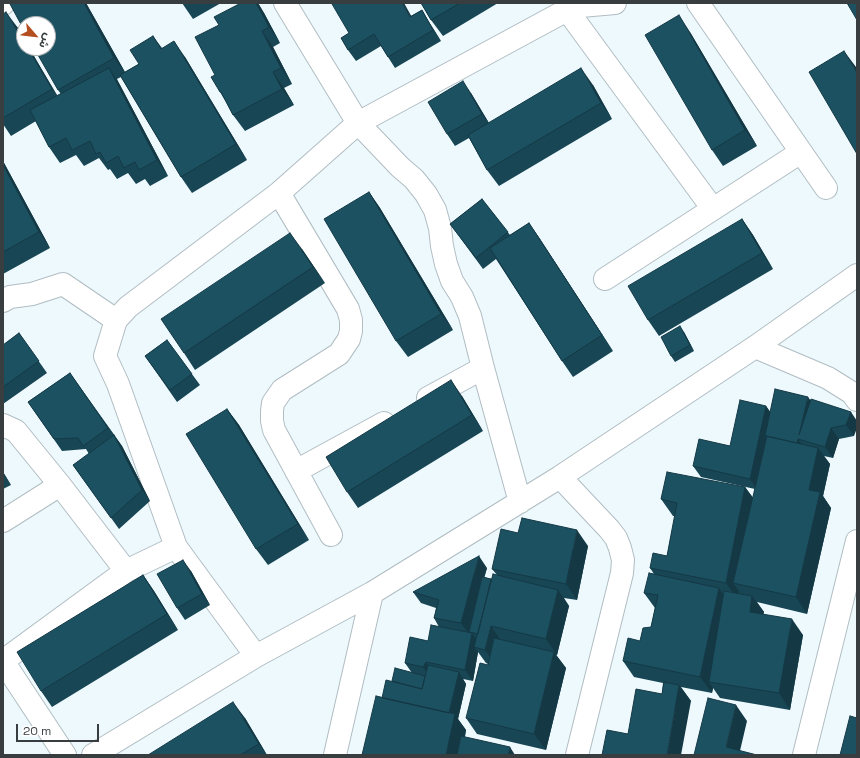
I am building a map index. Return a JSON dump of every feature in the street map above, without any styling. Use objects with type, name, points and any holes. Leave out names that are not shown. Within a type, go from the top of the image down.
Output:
[{"type":"street","points":[[285,3],[358,123],[400,167],[414,179],[426,194],[435,210],[440,228],[446,264],[452,281],[462,297],[470,316],[520,502]]},
{"type":"street","points":[[256,656],[176,547],[118,384],[104,356],[116,320],[128,307],[280,193],[358,123],[566,10],[581,6],[615,3]]},
{"type":"street","points":[[698,3],[826,188]]},
{"type":"street","points":[[566,10],[713,209]]},
{"type":"street","points":[[605,279],[801,152]]},
{"type":"street","points":[[280,193],[348,309],[351,320],[349,339],[339,354],[282,390],[273,403],[272,421],[274,430],[331,535]]},
{"type":"street","points":[[93,755],[256,656],[372,593],[560,477],[755,347],[857,275]]},
{"type":"street","points":[[3,301],[63,284],[116,320]]},
{"type":"street","points":[[755,347],[828,378],[852,394],[857,400]]},
{"type":"street","points":[[296,471],[483,368]]},
{"type":"street","points":[[3,425],[16,431],[60,485],[126,571]]},
{"type":"street","points":[[560,477],[616,538],[623,560],[622,573],[576,755]]},
{"type":"street","points":[[3,521],[60,485]]},
{"type":"street","points":[[804,755],[857,540]]},
{"type":"street","points":[[65,755],[3,661],[126,571],[176,547]]},
{"type":"street","points":[[335,755],[372,593]]},
{"type":"building","points":[[84,3],[114,58],[58,90],[39,56],[56,56],[56,16],[16,16],[10,4]]},
{"type":"building","points":[[241,3],[256,3],[269,27],[262,31],[281,68],[273,72],[282,89],[233,115],[211,77],[215,75],[195,37],[219,25],[214,17]]},
{"type":"building","points":[[402,3],[410,17],[422,10],[433,30],[388,57],[374,34],[348,50],[341,38],[349,33],[332,4]]},
{"type":"building","points":[[421,3],[460,3],[431,20]]},
{"type":"building","points":[[847,3],[857,3],[857,20]]},
{"type":"building","points":[[6,12],[16,29],[16,56],[33,56],[52,89],[3,118],[3,14]]},
{"type":"building","points":[[679,15],[745,130],[712,150],[645,35]]},
{"type":"building","points":[[153,36],[161,49],[174,41],[236,144],[181,177],[120,75],[139,64],[130,50]]},
{"type":"building","points":[[844,51],[857,73],[857,154],[809,72]]},
{"type":"building","points":[[109,68],[157,160],[139,170],[135,162],[124,168],[118,156],[106,163],[100,152],[96,154],[90,141],[72,150],[66,138],[49,147],[30,110]]},
{"type":"building","points":[[581,68],[601,103],[487,170],[468,135]]},
{"type":"building","points":[[463,81],[482,114],[447,134],[428,102]]},
{"type":"building","points":[[3,165],[39,232],[3,252]]},
{"type":"building","points":[[369,192],[441,314],[396,341],[324,219]]},
{"type":"building","points":[[482,199],[508,232],[476,258],[450,224]]},
{"type":"building","points":[[742,219],[762,253],[648,320],[628,286]]},
{"type":"building","points":[[529,223],[602,335],[562,361],[490,248]]},
{"type":"building","points":[[290,233],[313,267],[184,353],[161,319]]},
{"type":"building","points":[[680,326],[690,345],[671,356],[661,337]]},
{"type":"building","points":[[19,333],[39,361],[3,387],[3,345]]},
{"type":"building","points":[[167,340],[192,374],[170,390],[145,356]]},
{"type":"building","points":[[70,373],[108,428],[83,446],[78,438],[54,439],[28,402]]},
{"type":"building","points":[[451,380],[472,415],[347,492],[326,457]]},
{"type":"building","points":[[775,389],[808,397],[799,435],[811,399],[851,412],[846,425],[831,428],[825,447],[798,439],[797,443],[765,436]]},
{"type":"building","points":[[740,400],[766,406],[750,479],[693,466],[699,439],[730,446]]},
{"type":"building","points":[[227,409],[298,524],[256,549],[186,434]]},
{"type":"building","points":[[114,435],[142,490],[111,518],[73,465]]},
{"type":"building","points":[[767,436],[818,448],[809,490],[820,492],[796,597],[733,583]]},
{"type":"building","points":[[667,472],[745,487],[726,583],[650,568],[653,553],[667,556],[677,503],[661,499]]},
{"type":"building","points":[[522,518],[577,530],[566,584],[492,569],[501,529],[518,533]]},
{"type":"building","points":[[479,556],[461,623],[434,618],[439,600],[413,592]]},
{"type":"building","points":[[183,560],[202,594],[177,608],[157,574]]},
{"type":"building","points":[[649,573],[719,588],[700,677],[623,661],[628,638],[640,641],[643,628],[651,627],[658,595],[644,593]]},
{"type":"building","points":[[493,574],[558,590],[546,639],[491,626],[485,650],[474,647]]},
{"type":"building","points":[[143,575],[167,614],[41,691],[17,652]]},
{"type":"building","points":[[482,577],[491,579],[478,634],[469,632]]},
{"type":"building","points":[[724,591],[752,596],[750,612],[792,619],[779,693],[709,682]]},
{"type":"building","points":[[431,625],[472,633],[465,670],[426,662],[423,667],[405,663],[410,637],[428,641]]},
{"type":"building","points":[[494,638],[554,652],[534,734],[466,718],[480,663],[488,665]]},
{"type":"building","points":[[428,665],[459,672],[449,713],[382,698],[386,680],[422,689]]},
{"type":"building","points":[[395,668],[425,676],[422,689],[392,681]]},
{"type":"building","points":[[664,682],[679,685],[667,755],[602,755],[607,730],[628,734],[636,689],[662,694]]},
{"type":"building","points":[[376,696],[455,714],[446,755],[362,755]]},
{"type":"building","points":[[708,698],[736,705],[726,747],[757,755],[694,755]]},
{"type":"building","points":[[233,702],[259,744],[240,755],[148,755]]},
{"type":"building","points":[[850,716],[857,718],[857,755],[840,755]]},
{"type":"building","points":[[461,736],[510,747],[508,755],[457,755]]}]
